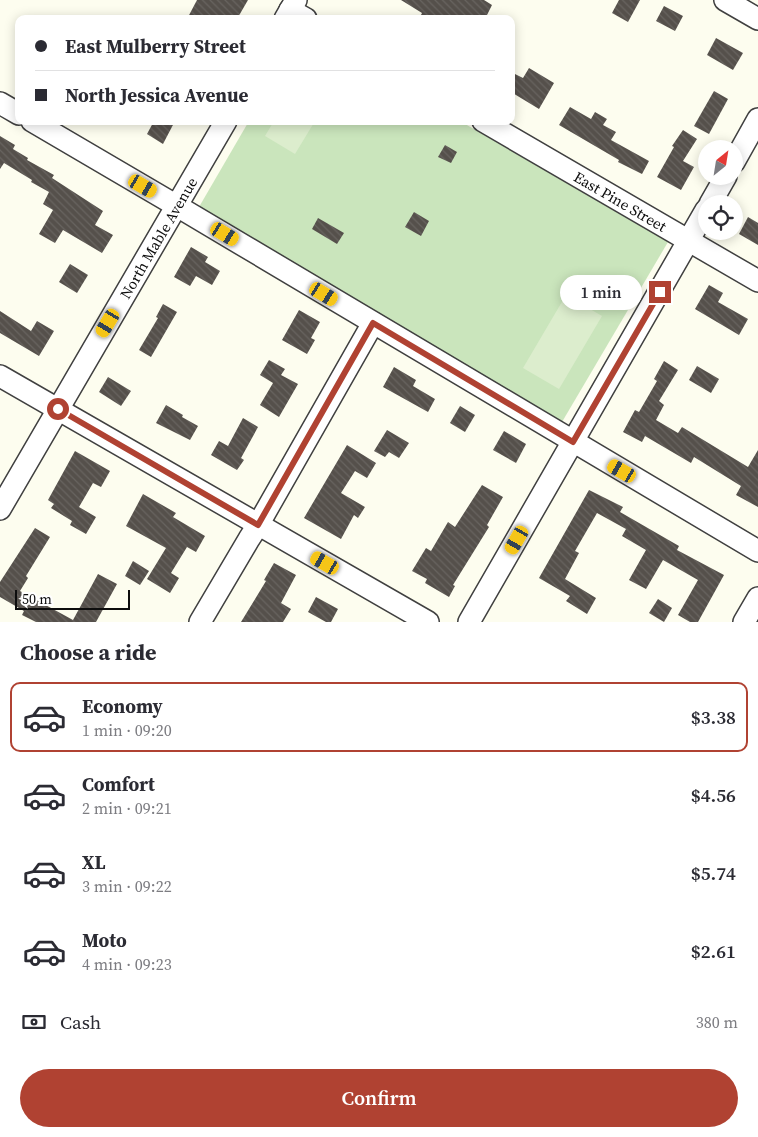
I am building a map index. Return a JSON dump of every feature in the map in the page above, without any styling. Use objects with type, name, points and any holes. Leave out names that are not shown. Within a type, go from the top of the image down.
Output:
[{"type":"street","points":[[725,0],[758,19]]},
{"type":"street","points":[[0,103],[15,112]]},
{"type":"street","points":[[743,146],[758,120]]},
{"type":"street","points":[[39,125],[758,551]]},
{"type":"street","name":"North Mable Avenue","points":[[0,509],[224,125]]},
{"type":"street","name":"East Pine Street","points":[[490,125],[758,281]]},
{"type":"street","points":[[469,622],[698,224]]},
{"type":"street","points":[[200,622],[258,525],[373,323]]},
{"type":"street","points":[[0,376],[428,622]]},
{"type":"street","points":[[744,622],[758,598]]},
{"type":"green space","points":[[247,125],[467,125],[668,242],[562,422],[199,207]]},
{"type":"green space","points":[[272,125],[313,125],[295,154],[265,136]]},
{"type":"green space","points":[[566,295],[602,316],[559,389],[523,368]]},
{"type":"building","points":[[197,0],[248,0],[239,15],[189,15]]},
{"type":"building","points":[[401,0],[484,0],[492,5],[487,15],[421,15],[422,13]]},
{"type":"building","points":[[619,0],[640,0],[628,22],[612,13]]},
{"type":"building","points":[[664,6],[683,16],[675,31],[656,21]]},
{"type":"building","points":[[716,38],[743,53],[733,70],[707,55]]},
{"type":"building","points":[[529,68],[554,83],[539,109],[515,94],[515,74],[523,78]]},
{"type":"building","points":[[714,91],[728,99],[709,134],[694,126]]},
{"type":"building","points":[[570,107],[591,119],[595,112],[607,119],[603,125],[616,132],[611,140],[649,161],[642,174],[618,162],[619,160],[559,125]]},
{"type":"building","points":[[152,125],[173,125],[163,144],[147,134]]},
{"type":"building","points":[[683,130],[697,139],[683,161],[694,167],[681,190],[657,177],[674,147],[672,146]]},
{"type":"building","points":[[0,136],[15,145],[13,149],[28,158],[27,160],[54,175],[52,178],[103,211],[95,225],[113,235],[102,253],[63,230],[55,243],[39,234],[53,210],[43,204],[49,192],[4,163],[0,169]]},
{"type":"building","points":[[445,145],[457,152],[451,163],[438,157]]},
{"type":"building","points":[[414,212],[429,221],[421,236],[405,227]]},
{"type":"building","points":[[748,217],[758,223],[758,245],[743,236],[743,226]]},
{"type":"building","points":[[318,218],[344,233],[337,244],[312,229]]},
{"type":"building","points":[[191,247],[208,257],[205,262],[220,271],[212,285],[196,276],[190,286],[174,277]]},
{"type":"building","points":[[70,264],[88,275],[77,293],[59,282]]},
{"type":"building","points":[[709,285],[723,293],[718,302],[748,319],[739,335],[695,309]]},
{"type":"building","points":[[163,304],[177,312],[151,357],[139,350],[158,318],[156,317]]},
{"type":"building","points":[[299,310],[320,322],[311,338],[315,340],[307,354],[282,340]]},
{"type":"building","points":[[0,311],[31,331],[37,321],[54,331],[39,356],[0,333]]},
{"type":"building","points":[[269,360],[285,369],[281,375],[298,384],[279,417],[260,405],[273,383],[260,375]]},
{"type":"building","points":[[664,361],[678,370],[659,401],[664,405],[656,420],[678,433],[682,427],[748,467],[758,450],[758,507],[736,495],[741,486],[694,457],[691,463],[645,436],[642,442],[623,432],[635,410],[639,412],[657,381],[654,379]]},
{"type":"building","points":[[697,366],[719,379],[711,393],[689,380]]},
{"type":"building","points":[[394,367],[416,380],[413,386],[435,399],[428,412],[383,387]]},
{"type":"building","points":[[108,377],[131,391],[121,406],[99,392]]},
{"type":"building","points":[[166,405],[198,426],[190,440],[156,423]]},
{"type":"building","points":[[460,406],[475,415],[465,432],[450,423]]},
{"type":"building","points":[[243,418],[258,427],[241,458],[244,460],[237,470],[211,455],[219,441],[228,446]]},
{"type":"building","points":[[387,430],[409,443],[399,458],[389,452],[385,457],[374,451]]},
{"type":"building","points":[[504,431],[526,444],[516,463],[493,450]]},
{"type":"building","points":[[347,445],[376,463],[367,478],[355,471],[341,493],[365,507],[358,518],[354,515],[341,539],[304,518]]},
{"type":"building","points":[[75,451],[110,471],[101,487],[93,483],[79,507],[96,517],[86,534],[70,525],[72,521],[51,508],[54,504],[48,500]]},
{"type":"building","points":[[482,485],[503,497],[487,525],[489,527],[453,585],[455,586],[449,597],[425,583],[427,579],[412,571],[426,548],[431,551],[448,522],[455,527]]},
{"type":"building","points":[[589,490],[623,507],[620,512],[679,546],[677,550],[724,575],[698,622],[690,622],[678,615],[698,580],[663,560],[646,589],[629,580],[646,550],[622,536],[626,529],[597,513],[575,551],[579,553],[565,579],[596,598],[587,614],[566,601],[570,596],[539,578]]},
{"type":"building","points":[[143,494],[176,513],[173,517],[205,536],[196,552],[187,547],[171,573],[179,578],[170,593],[147,579],[166,548],[126,526]]},
{"type":"building","points":[[35,528],[50,537],[26,576],[28,578],[20,591],[73,620],[98,574],[117,584],[96,622],[36,622],[22,615],[24,611],[0,597],[0,582]]},
{"type":"building","points":[[133,561],[149,571],[140,585],[125,576]]},
{"type":"building","points":[[274,563],[296,575],[281,603],[291,609],[283,622],[241,622],[266,581],[264,580]]},
{"type":"building","points":[[316,597],[338,609],[331,622],[326,622],[308,612]]},
{"type":"building","points":[[658,599],[672,608],[664,622],[649,613]]},
{"type":"route","points":[[58,409],[258,525],[373,323],[573,442],[660,292]]}]
